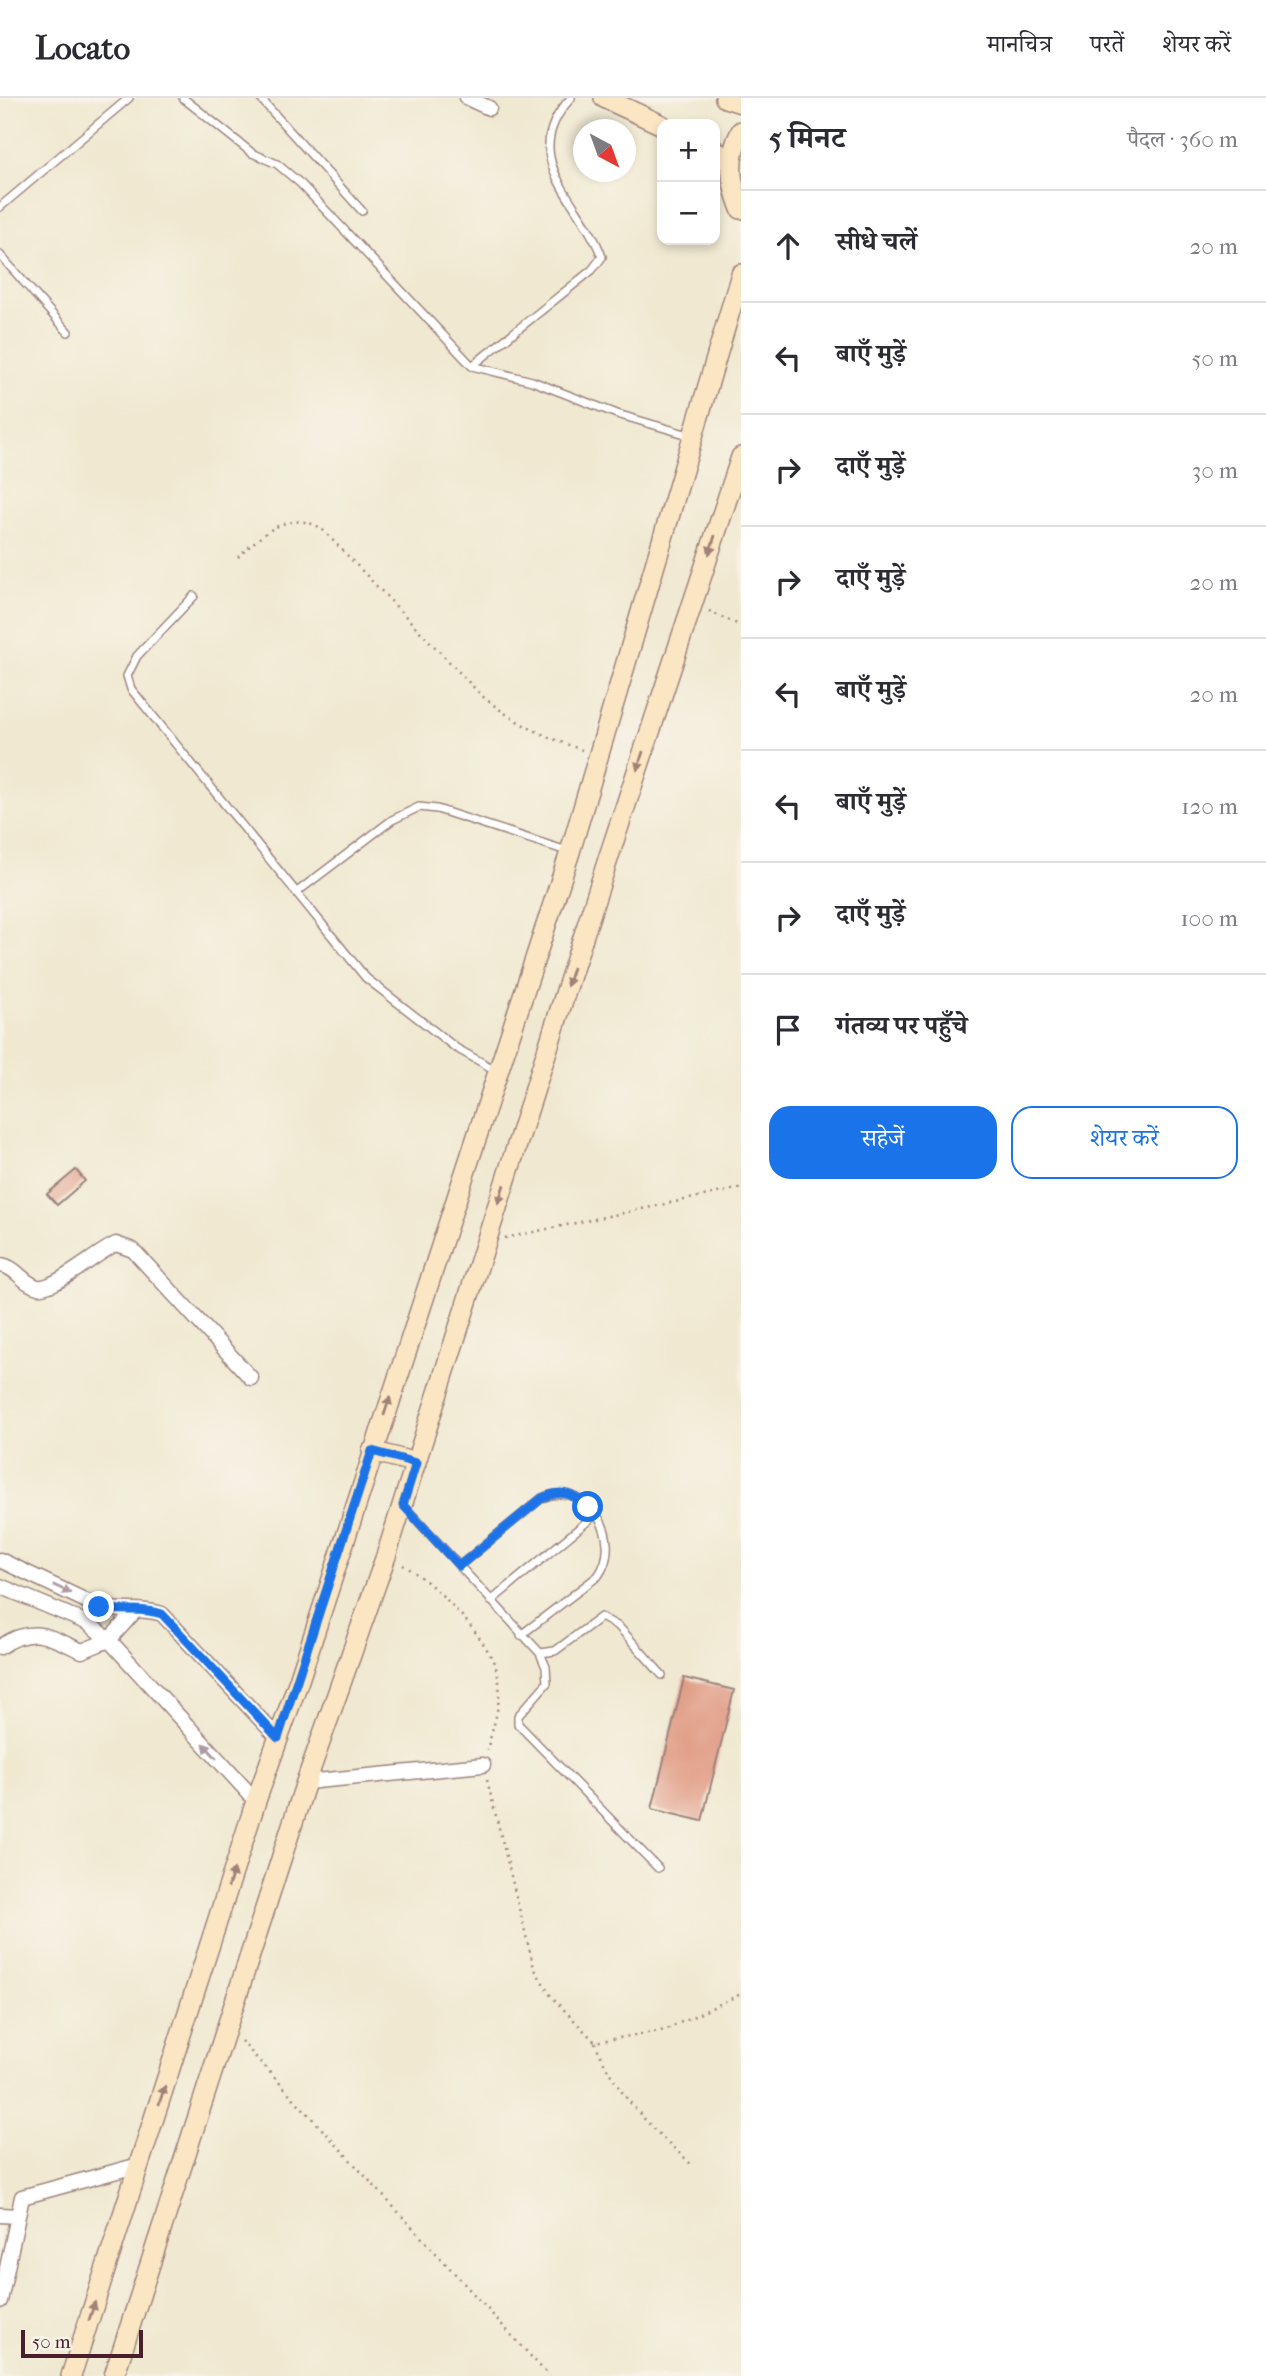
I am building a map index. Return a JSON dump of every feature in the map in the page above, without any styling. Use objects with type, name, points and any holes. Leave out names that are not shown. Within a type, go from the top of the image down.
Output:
[{"type":"street","points":[[467,98],[489,108]]},
{"type":"street","points":[[604,98],[657,123]]},
{"type":"street","points":[[725,98],[741,103]]},
{"type":"street","points":[[741,131],[730,164],[732,187],[741,209]]},
{"type":"street","points":[[720,155],[730,164]]},
{"type":"street","points":[[71,2376],[256,1801],[570,852],[741,274]]},
{"type":"street","points":[[114,2376],[306,1782],[403,1505],[741,457]]},
{"type":"street","points":[[0,1265],[11,1268],[29,1284],[42,1288],[54,1283],[99,1251],[116,1244],[133,1250],[251,1378]]},
{"type":"street","points":[[372,1451],[416,1463]]},
{"type":"street","points":[[0,1560],[99,1607],[113,1611],[152,1611],[171,1622],[278,1738]]},
{"type":"street","points":[[0,1586],[88,1623],[109,1640],[256,1801]]},
{"type":"street","points":[[0,1647],[26,1633],[42,1634],[82,1651],[109,1640],[135,1611]]},
{"type":"street","points":[[306,1782],[483,1765]]},
{"type":"street","points":[[0,2301],[22,2197],[139,2165]]},
{"type":"street","points":[[0,2215],[18,2216]]},
{"type":"lane","points":[[0,207],[129,98]]},
{"type":"lane","points":[[183,98],[252,153],[277,164],[301,184],[472,366],[532,381],[617,414],[693,437]]},
{"type":"lane","points":[[260,98],[362,211]]},
{"type":"lane","points":[[472,366],[592,270],[602,257],[597,244],[560,188],[549,150],[553,123],[571,98]]},
{"type":"lane","points":[[0,255],[68,332]]},
{"type":"lane","points":[[194,596],[136,656],[127,676],[131,689],[366,978],[456,1048],[498,1071]]},
{"type":"lane","points":[[297,892],[392,820],[419,807],[437,809],[570,852]]},
{"type":"lane","points":[[459,1566],[542,1498],[552,1493],[565,1492],[576,1496],[595,1515],[608,1539],[607,1564],[598,1576],[522,1635]]},
{"type":"lane","points":[[403,1505],[540,1653],[548,1676],[547,1683],[523,1708],[517,1720],[518,1724],[658,1868]]},
{"type":"lane","points":[[491,1601],[595,1515]]},
{"type":"lane","points":[[540,1653],[555,1651],[601,1616],[619,1626],[662,1675]]},
{"type":"path","points":[[237,557],[268,531],[290,520],[312,523],[321,528],[481,695],[505,715],[521,726],[598,756]]},
{"type":"path","points":[[692,604],[741,626]]},
{"type":"path","points":[[486,1241],[741,1188]]},
{"type":"path","points":[[386,1556],[419,1574],[450,1601],[482,1644],[498,1674],[498,1708],[483,1765],[534,1968],[551,1996],[595,2042],[607,2072],[629,2102],[692,2165]]},
{"type":"path","points":[[595,2042],[665,2031],[741,1994]]},
{"type":"path","points":[[227,2026],[549,2376]]},
{"type":"building","points":[[76,1170],[85,1181],[57,1205],[47,1194]]},
{"type":"building","points":[[684,1678],[734,1690],[702,1821],[652,1809]]},
{"type":"route","points":[[99,1607],[113,1611],[152,1611],[162,1614],[278,1738],[372,1451],[416,1463],[403,1505],[459,1566],[542,1498],[552,1493],[565,1492],[576,1496],[588,1507]]}]
